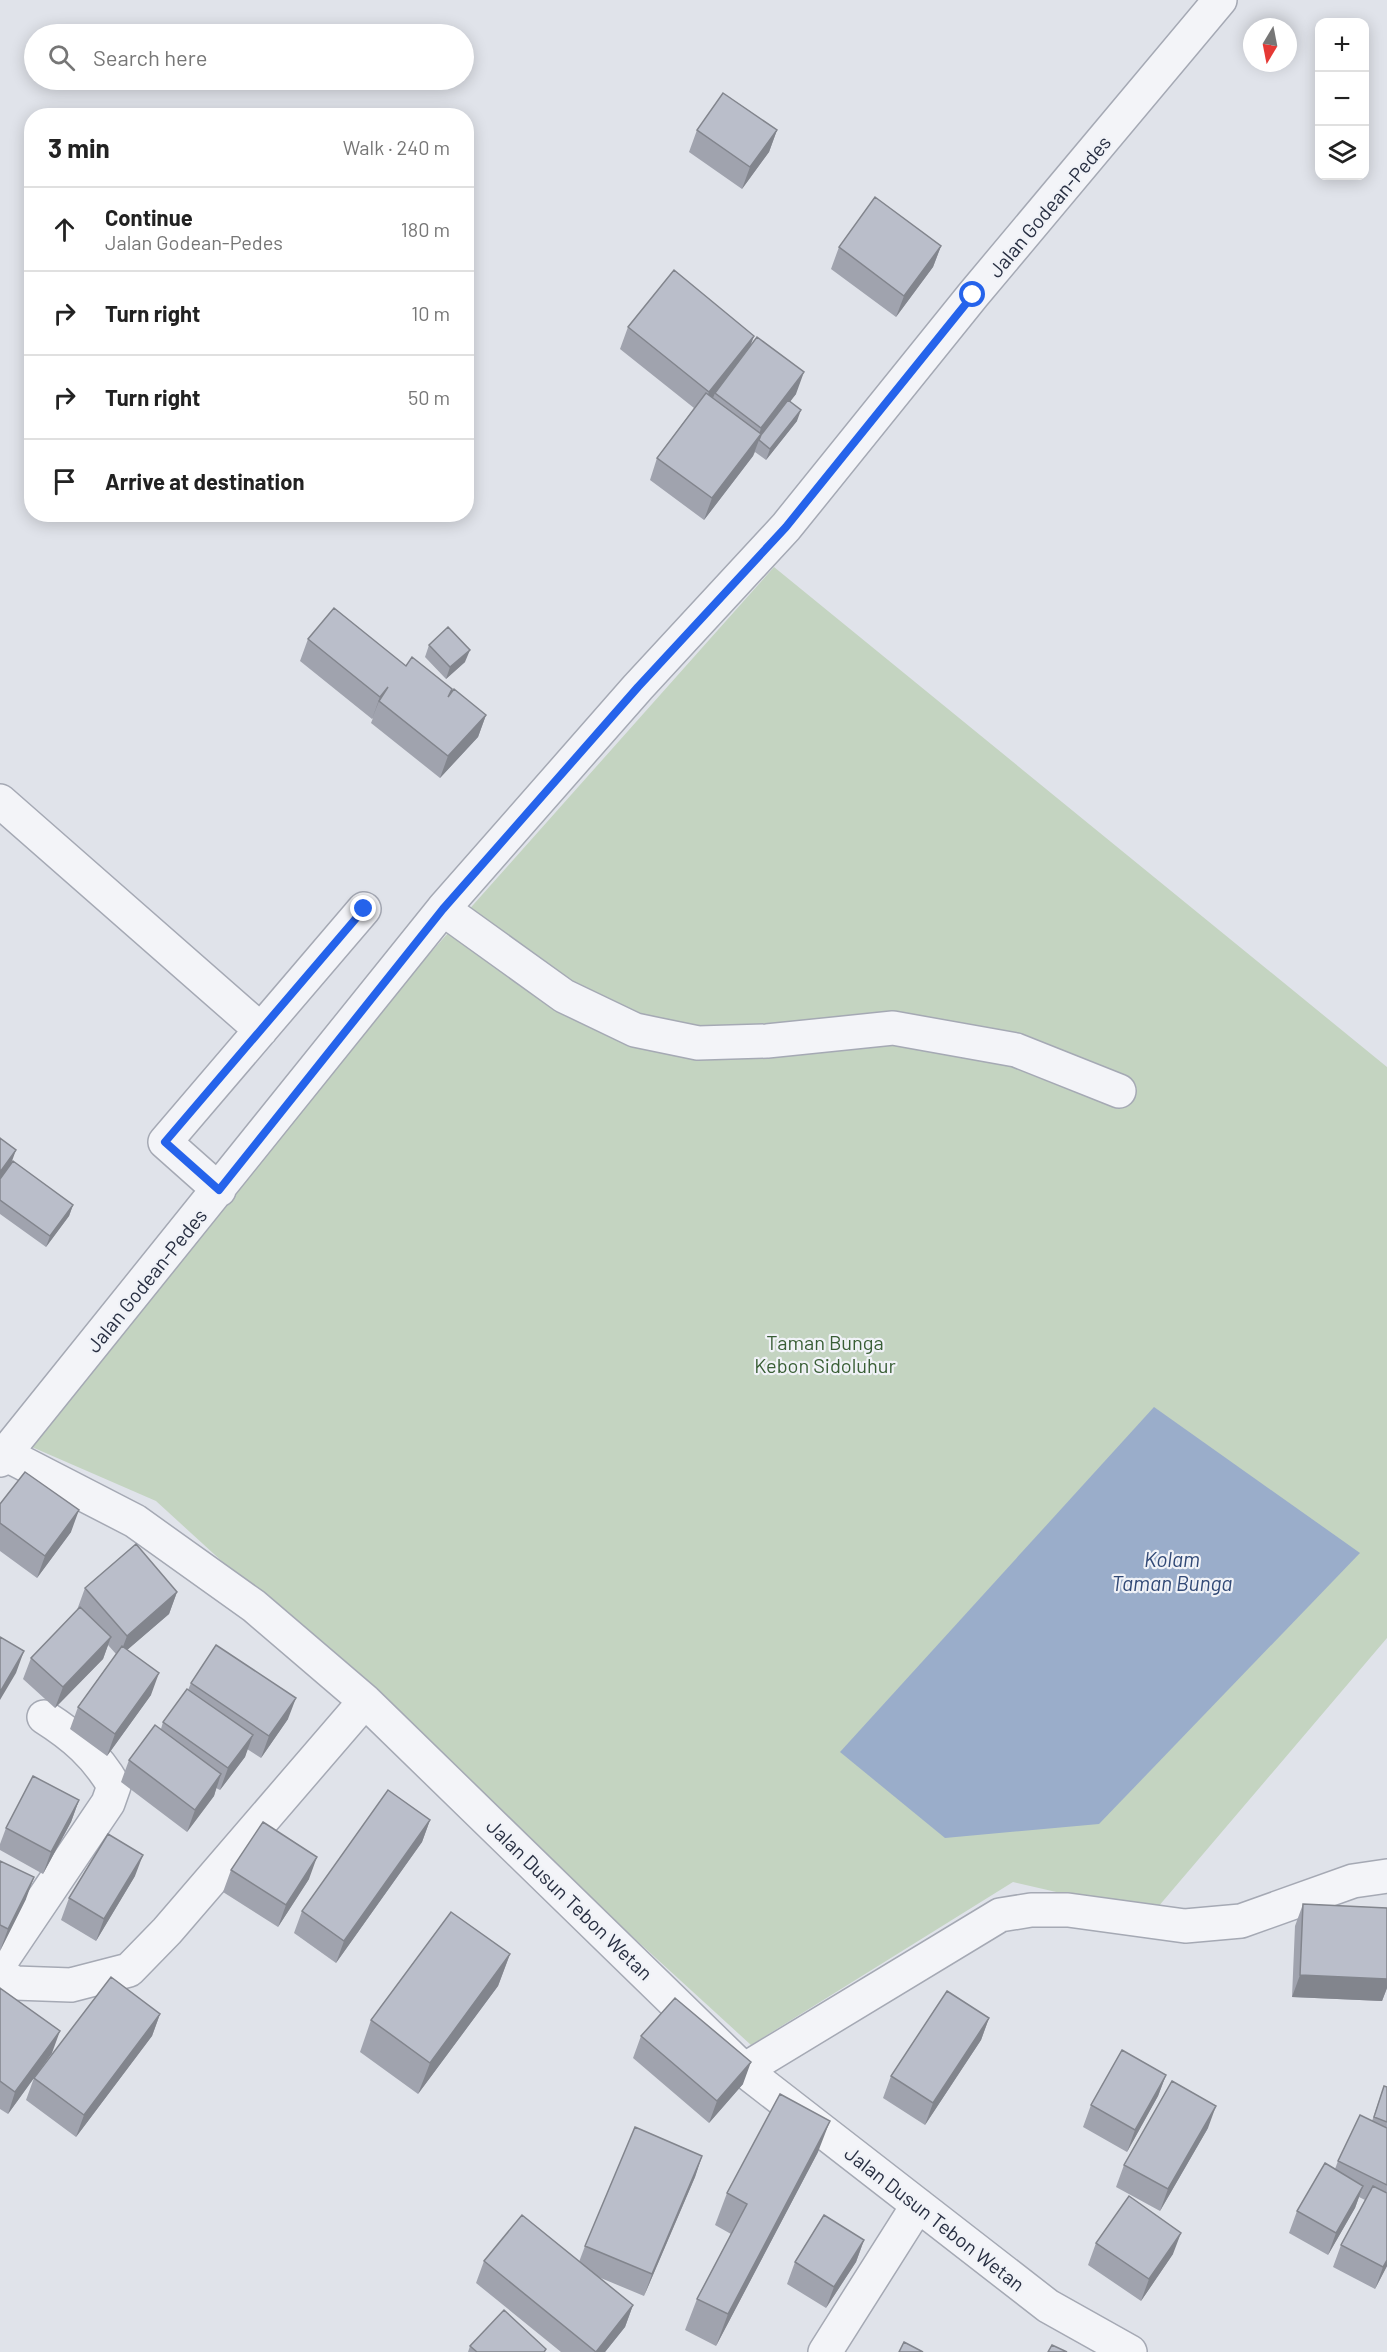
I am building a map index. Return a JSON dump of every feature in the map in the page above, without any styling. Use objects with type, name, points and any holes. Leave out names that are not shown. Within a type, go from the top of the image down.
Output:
[{"type":"street","name":"Jalan Godean-Pedes","points":[[3,1457],[443,909],[638,687],[786,527],[973,295],[1220,0]]},
{"type":"street","points":[[0,801],[261,1030]]},
{"type":"street","points":[[219,1190],[165,1142],[364,909]]},
{"type":"street","points":[[443,909],[564,996],[635,1030],[698,1043],[767,1041],[893,1028],[1016,1050],[1119,1091]]},
{"type":"street","name":"Jalan Dusun Tebon Wetan","points":[[3,1457],[135,1521],[254,1606],[365,1701],[744,2070],[1048,2306],[1130,2352]]},
{"type":"street","points":[[0,1974],[15,1983],[71,1985],[129,1970],[167,1930],[365,1701]]},
{"type":"street","points":[[0,1963],[108,1803],[114,1785],[100,1762],[65,1731],[44,1718]]},
{"type":"street","points":[[744,2070],[1000,1915],[1030,1910],[1068,1910],[1185,1926],[1241,1921],[1353,1881],[1387,1876]]},
{"type":"street","points":[[825,2352],[918,2205]]},
{"type":"green space","name":"Taman Bunga Kebon Sidoluhur","points":[[774,567],[1387,1067],[1387,1638],[1152,1914],[1013,1882],[751,2045],[156,1501],[2,1434]]},
{"type":"water","name":"Kolam Taman Bunga","points":[[1154,1407],[1360,1553],[1099,1824],[945,1838],[840,1752]]},
{"type":"building","points":[[723,93],[777,130],[750,167],[697,130]]},
{"type":"building","points":[[875,197],[941,246],[904,296],[839,247]]},
{"type":"building","points":[[674,270],[754,336],[709,392],[628,327]]},
{"type":"building","points":[[757,337],[804,372],[761,428],[715,393]]},
{"type":"building","points":[[706,393],[761,434],[712,498],[657,458]]},
{"type":"building","points":[[788,400],[801,410],[770,449],[759,440]]},
{"type":"building","points":[[334,608],[406,666],[412,657],[452,689],[448,697],[454,689],[486,715],[448,756],[379,701],[388,687],[380,697],[308,639]]},
{"type":"building","points":[[448,627],[470,650],[450,667],[429,645]]},
{"type":"building","points":[[0,1138],[16,1150],[0,1172]]},
{"type":"building","points":[[13,1161],[73,1205],[50,1236],[0,1200],[0,1179]]},
{"type":"building","points":[[25,1472],[79,1510],[45,1556],[0,1523],[0,1504]]},
{"type":"building","points":[[136,1544],[177,1592],[127,1636],[85,1588]]},
{"type":"building","points":[[80,1607],[111,1637],[63,1687],[31,1658]]},
{"type":"building","points":[[0,1637],[24,1651],[0,1692]]},
{"type":"building","points":[[216,1645],[296,1698],[269,1736],[191,1683]]},
{"type":"building","points":[[122,1646],[159,1673],[115,1734],[78,1707]]},
{"type":"building","points":[[187,1689],[253,1735],[228,1768],[163,1722]]},
{"type":"building","points":[[155,1725],[221,1774],[195,1810],[129,1760]]},
{"type":"building","points":[[33,1776],[79,1800],[51,1852],[6,1828]]},
{"type":"building","points":[[388,1790],[430,1820],[344,1941],[302,1911]]},
{"type":"building","points":[[263,1822],[317,1857],[286,1905],[231,1870]]},
{"type":"building","points":[[108,1834],[143,1855],[104,1919],[69,1898]]},
{"type":"building","points":[[0,1861],[34,1877],[8,1929],[0,1925]]},
{"type":"building","points":[[1303,1904],[1387,1908],[1387,1979],[1300,1975]]},
{"type":"building","points":[[451,1912],[510,1954],[430,2063],[371,2020]]},
{"type":"building","points":[[111,1977],[160,2014],[84,2115],[34,2078]]},
{"type":"building","points":[[0,1988],[60,2031],[15,2092],[0,2081]]},
{"type":"building","points":[[947,1991],[989,2018],[933,2103],[891,2076]]},
{"type":"building","points":[[675,1998],[751,2062],[717,2101],[641,2036]]},
{"type":"building","points":[[1122,2050],[1166,2075],[1135,2130],[1091,2105]]},
{"type":"building","points":[[1172,2081],[1216,2106],[1168,2189],[1124,2165]]},
{"type":"building","points":[[1384,2086],[1387,2087],[1387,2122],[1374,2117]]},
{"type":"building","points":[[780,2094],[830,2121],[728,2314],[697,2299],[747,2204],[727,2193]]},
{"type":"building","points":[[1360,2115],[1387,2128],[1387,2185],[1338,2161]]},
{"type":"building","points":[[635,2127],[702,2156],[652,2274],[585,2246]]},
{"type":"building","points":[[1325,2163],[1363,2186],[1336,2233],[1297,2211]]},
{"type":"building","points":[[1373,2186],[1387,2193],[1387,2260],[1383,2267],[1341,2245]]},
{"type":"building","points":[[1129,2196],[1181,2233],[1149,2279],[1096,2243]]},
{"type":"building","points":[[522,2215],[633,2305],[596,2352],[484,2261]]},
{"type":"building","points":[[824,2215],[864,2240],[834,2287],[795,2262]]},
{"type":"building","points":[[504,2310],[546,2349],[544,2352],[477,2352],[470,2346]]},
{"type":"building","points":[[904,2342],[923,2352],[899,2352]]},
{"type":"building","points":[[1052,2345],[1067,2352],[1048,2352]]},
{"type":"route","points":[[364,909],[165,1142],[219,1190],[443,909],[638,687],[786,527],[973,295]]}]
